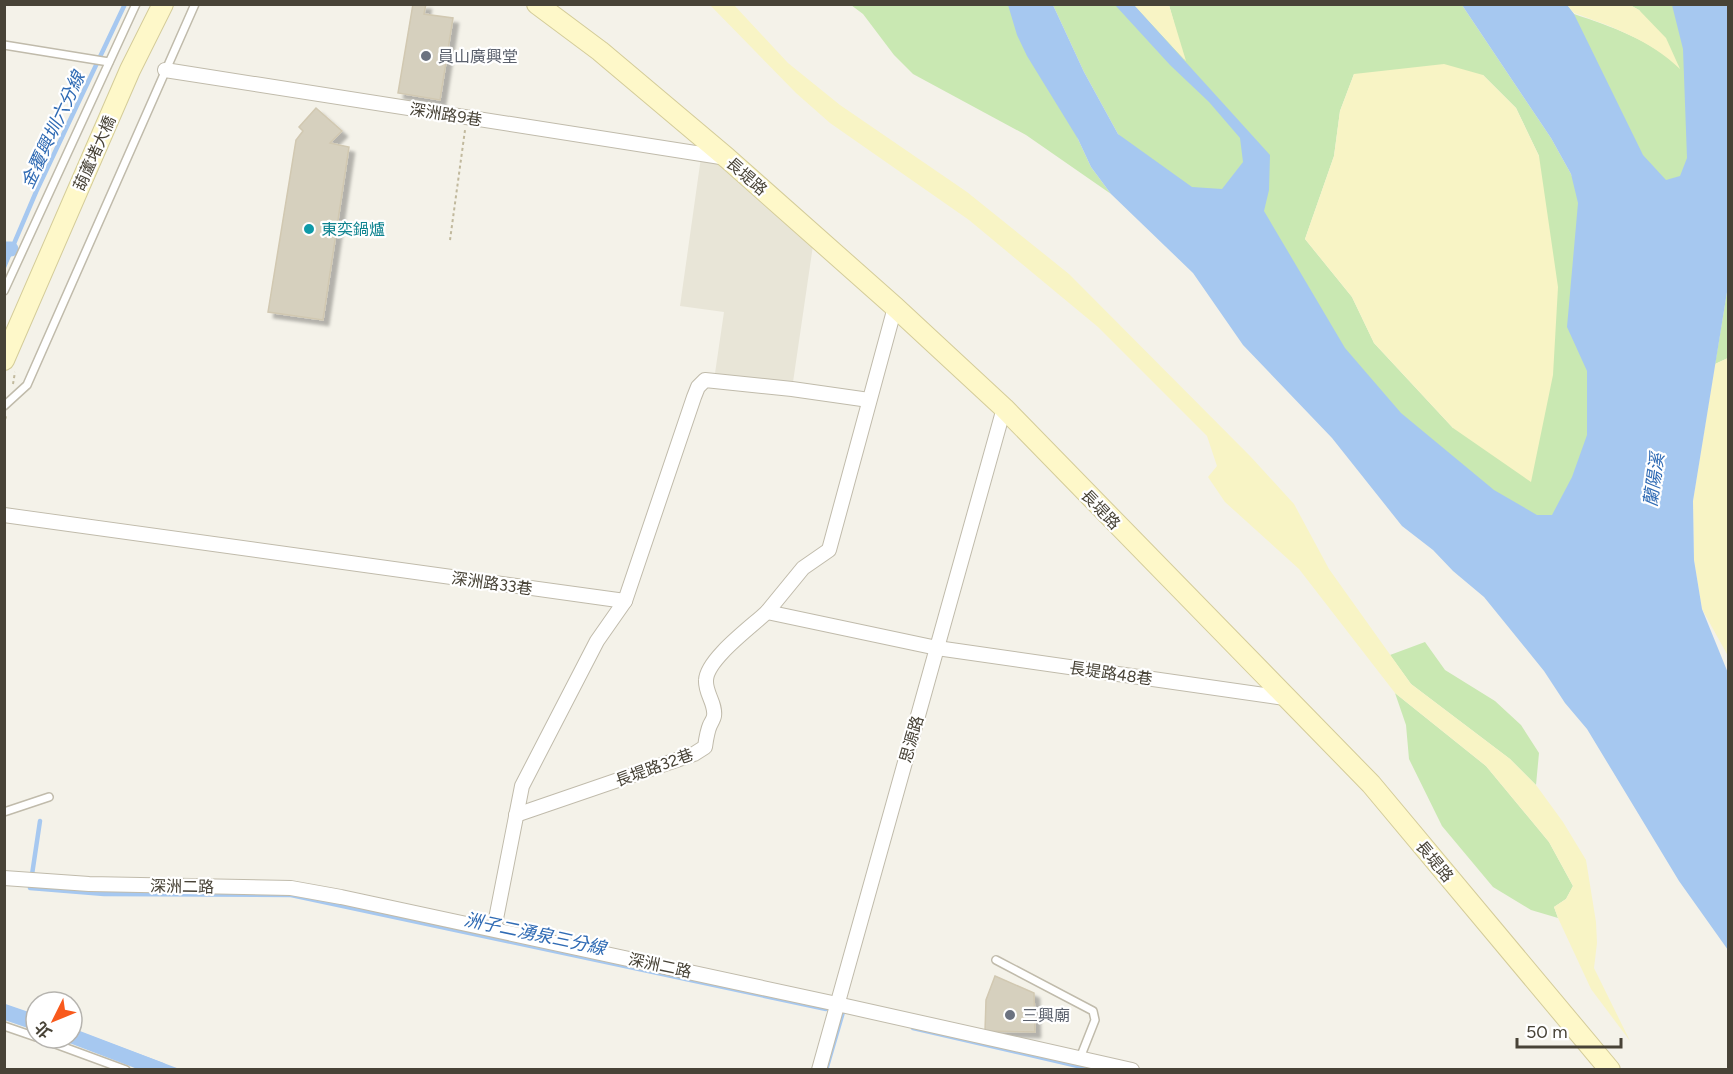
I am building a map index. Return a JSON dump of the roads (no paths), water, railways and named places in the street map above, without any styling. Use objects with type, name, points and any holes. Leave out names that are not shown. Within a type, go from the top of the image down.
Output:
[{"type":"street","name":"葫蘆堵大橋","points":[[4,360],[130,70],[163,4]]},
{"type":"street","name":"長堤路","points":[[537,4],[600,51],[727,158],[896,307],[1004,408],[1371,784],[1611,1070]]},
{"type":"street","name":"深洲路9巷","points":[[165,70],[727,158]]},
{"type":"street","name":"長堤路32巷","points":[[516,815],[694,754],[705,747],[714,717],[713,706],[707,694],[708,669],[767,612],[803,568],[829,550],[896,307]]},
{"type":"street","points":[[494,929],[522,786],[597,641],[625,602],[698,387],[705,380],[869,399]]},
{"type":"street","name":"思源路","points":[[819,1070],[1004,408]]},
{"type":"street","name":"深洲路33巷","points":[[4,515],[625,602]]},
{"type":"street","points":[[767,612],[937,648]]},
{"type":"street","name":"長堤路48巷","points":[[937,648],[1285,698]]},
{"type":"street","name":"深洲二路","points":[[5,875],[89,884],[291,888],[494,929],[1132,1070]]},
{"type":"lane","points":[[4,291],[136,4]]},
{"type":"lane","points":[[4,406],[27,385],[195,4]]},
{"type":"lane","points":[[4,45],[109,62]]},
{"type":"lane","points":[[4,812],[49,797]]},
{"type":"lane","points":[[996,960],[1093,1011],[1095,1020],[1080,1058]]},
{"type":"lane","points":[[4,1026],[24,1032]]},
{"type":"lane","points":[[73,1050],[126,1070]]},
{"type":"water","name":"蘭陽溪","points":[[1008,5],[1053,5],[1084,72],[1118,134],[1192,187],[1222,189],[1243,162],[1240,138],[1209,102],[1170,65],[1115,5],[1134,5],[1270,155],[1269,190],[1264,211],[1345,348],[1401,413],[1494,490],[1537,515],[1552,515],[1572,477],[1587,435],[1587,371],[1567,327],[1578,203],[1571,174],[1551,138],[1462,5],[1567,5],[1574,14],[1643,155],[1666,180],[1680,176],[1687,158],[1683,49],[1672,5],[1728,5],[1728,286],[1693,501],[1694,560],[1702,609],[1728,673],[1728,950],[1679,881],[1587,729],[1484,597],[1453,571],[1433,550],[1402,526],[1332,438],[1243,345],[1193,273],[1111,194],[1091,167],[1078,139],[1027,56],[1017,35]]},
{"type":"waterway","name":"金覆興圳六分線","points":[[4,267],[36,192],[125,4]]},
{"type":"waterway","name":"金覆興圳六分線","points":[[4,249],[11,249]]},
{"type":"waterway","name":"洲子二湧泉三分線","points":[[40,821],[30,888],[104,894],[291,895],[826,1009]]},
{"type":"waterway","points":[[4,1006],[24,1013]]},
{"type":"waterway","points":[[4,1012],[24,1019]]},
{"type":"waterway","points":[[826,1070],[843,1012]]},
{"type":"waterway","name":"洲子二湧泉三分線","points":[[913,1028],[1095,1070]]},
{"type":"waterway","points":[[84,1036],[176,1070]]},
{"type":"waterway","points":[[84,1041],[161,1070]]},
{"type":"place","name":"員山廣興堂","points":[[426,56]]},
{"type":"place","name":"東奕鍋爐","points":[[309,229]]},
{"type":"place","name":"三興廟","points":[[1010,1015]]}]
